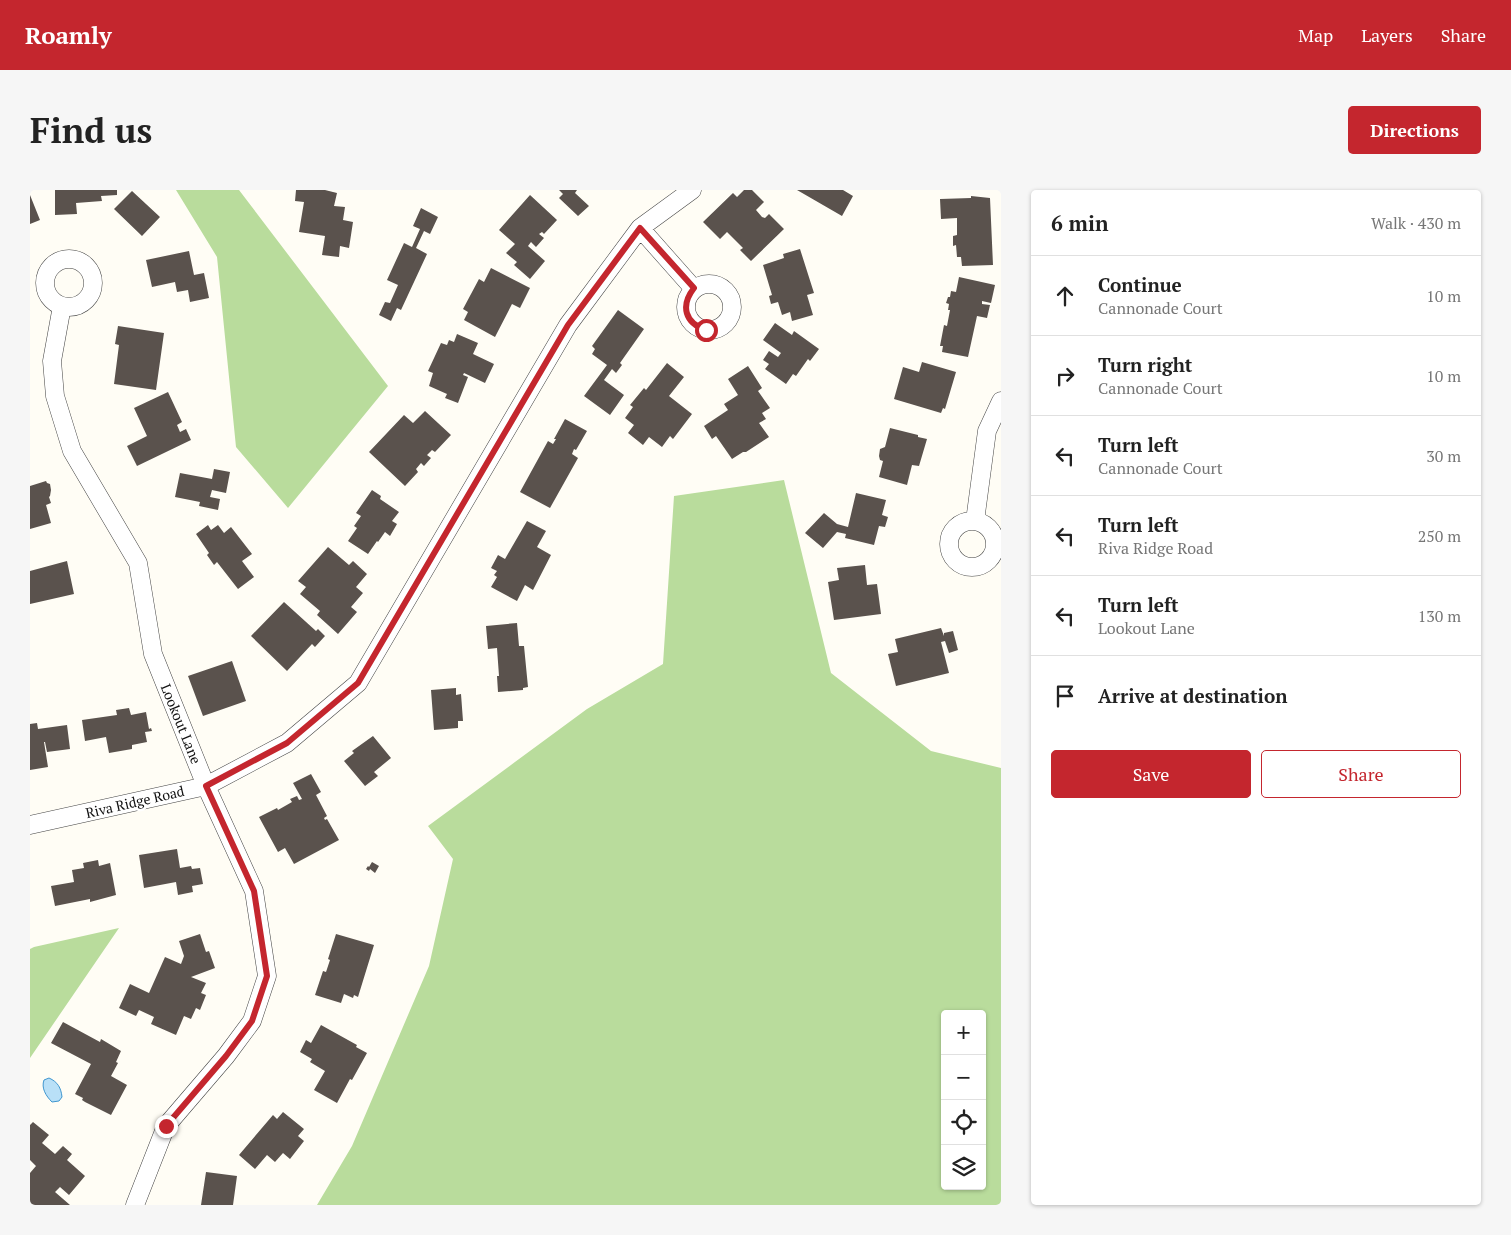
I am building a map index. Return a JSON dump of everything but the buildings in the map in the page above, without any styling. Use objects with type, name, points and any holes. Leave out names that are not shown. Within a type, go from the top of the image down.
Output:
[{"type":"street","name":"Riva Ridge Road","points":[[30,825],[206,786],[287,743],[358,683],[568,325],[640,228],[692,190]]},
{"type":"street","points":[[640,228],[694,288]]},
{"type":"street","name":"Lookout Lane","points":[[62,306],[52,361],[55,396],[69,442],[72,451],[138,563],[153,654],[206,786],[254,891],[267,976],[252,1021],[226,1056],[166,1126],[135,1205]]},
{"type":"street","points":[[975,521],[987,431],[1001,401]]},
{"type":"green space","points":[[176,190],[239,190],[388,386],[288,508],[236,447],[217,257]]},
{"type":"green space","points":[[784,480],[831,673],[931,751],[1001,768],[1001,1205],[317,1205],[352,1146],[429,966],[453,859],[428,826],[587,709],[663,664],[674,496]]},
{"type":"green space","points":[[119,928],[30,1058],[30,949]]},
{"type":"water","points":[[49,1078],[55,1081],[60,1088],[62,1097],[59,1101],[52,1102],[45,1092],[44,1080]]},
{"type":"route","points":[[166,1126],[226,1056],[252,1021],[267,976],[254,891],[206,786],[287,743],[358,683],[568,325],[640,228],[694,288],[688,296],[686,313],[698,327],[706,330]]}]
